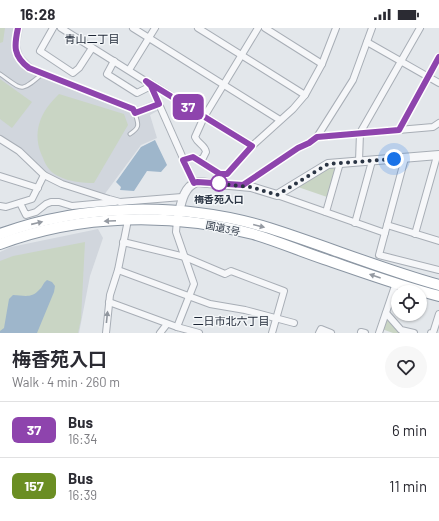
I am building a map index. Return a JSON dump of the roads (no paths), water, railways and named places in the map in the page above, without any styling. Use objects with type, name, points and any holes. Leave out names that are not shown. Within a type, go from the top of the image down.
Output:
[{"type":"highway","name":"国道3号","points":[[0,234],[66,216],[103,211],[128,210],[178,216],[253,234],[396,283],[439,296]]},
{"type":"highway","name":"国道3号","points":[[0,244],[68,226],[103,221],[206,214],[269,228],[439,285]]},
{"type":"street","points":[[53,28],[40,51],[73,73],[79,68],[92,48]]},
{"type":"street","points":[[61,28],[252,146]]},
{"type":"street","points":[[133,28],[280,120]]},
{"type":"street","points":[[129,70],[154,28]]},
{"type":"street","points":[[198,28],[242,54],[305,95]]},
{"type":"street","points":[[198,160],[203,158],[206,152],[205,148],[196,140],[195,137],[204,117],[258,28]]},
{"type":"street","points":[[264,28],[322,64]]},
{"type":"street","points":[[183,160],[191,157],[220,174],[227,174],[252,146],[293,109],[305,95],[322,64],[336,30],[329,28]]},
{"type":"street","points":[[243,185],[317,137],[353,80],[361,63],[372,28]]},
{"type":"street","points":[[359,161],[360,133],[420,28]]},
{"type":"street","points":[[367,42],[439,83]]},
{"type":"street","points":[[399,130],[439,57]]},
{"type":"street","points":[[114,62],[107,74],[137,92],[151,86]]},
{"type":"street","points":[[146,81],[151,86],[194,183]]},
{"type":"street","points":[[317,137],[433,127],[439,123]]},
{"type":"street","points":[[0,139],[19,151],[44,175],[62,184],[120,202]]},
{"type":"street","points":[[277,195],[328,164],[438,156],[415,234]]},
{"type":"street","points":[[405,158],[379,255],[439,268]]},
{"type":"street","points":[[355,223],[372,161]]},
{"type":"street","points":[[326,212],[340,163]]},
{"type":"street","points":[[0,206],[6,207],[32,198],[44,175]]},
{"type":"street","points":[[0,176],[38,188]]},
{"type":"street","points":[[177,327],[194,284],[176,232],[182,198],[194,183],[243,185],[251,187],[385,233]]},
{"type":"street","points":[[20,203],[26,215],[36,212],[43,205],[52,202],[59,202],[72,206],[182,198]]},
{"type":"street","points":[[106,333],[110,294],[118,270],[128,220]]},
{"type":"street","points":[[387,225],[439,241]]},
{"type":"street","points":[[123,242],[185,257],[226,274],[231,271],[284,291],[272,333]]},
{"type":"street","points":[[118,270],[210,304],[245,310],[294,323]]},
{"type":"street","points":[[379,333],[396,283]]},
{"type":"street","points":[[109,302],[167,324],[198,333]]},
{"type":"street","points":[[386,313],[401,330],[410,333]]},
{"type":"street","points":[[432,333],[439,314]]},
{"type":"street","points":[[160,333],[167,324]]},
{"type":"street","points":[[319,333],[321,329],[331,333]]},
{"type":"lane","points":[[18,28],[15,44],[19,57],[29,68],[133,109],[138,126],[137,129],[130,134]]},
{"type":"lane","points":[[0,74],[22,88],[27,87],[42,74]]},
{"type":"lane","points":[[135,113],[159,104]]},
{"type":"water","points":[[155,140],[167,165],[161,172],[147,171],[134,191],[120,190],[121,187],[116,182],[141,147]]},
{"type":"water","points":[[47,280],[52,282],[55,286],[54,292],[37,333],[0,333],[0,331],[4,328],[9,299],[13,295],[33,295]]},
{"type":"place","name":"梅香苑入口","points":[[219,183]]},
{"type":"district","name":"青山二丁目","points":[[92,39]]},
{"type":"district","name":"二日市北六丁目","points":[[231,321]]}]
